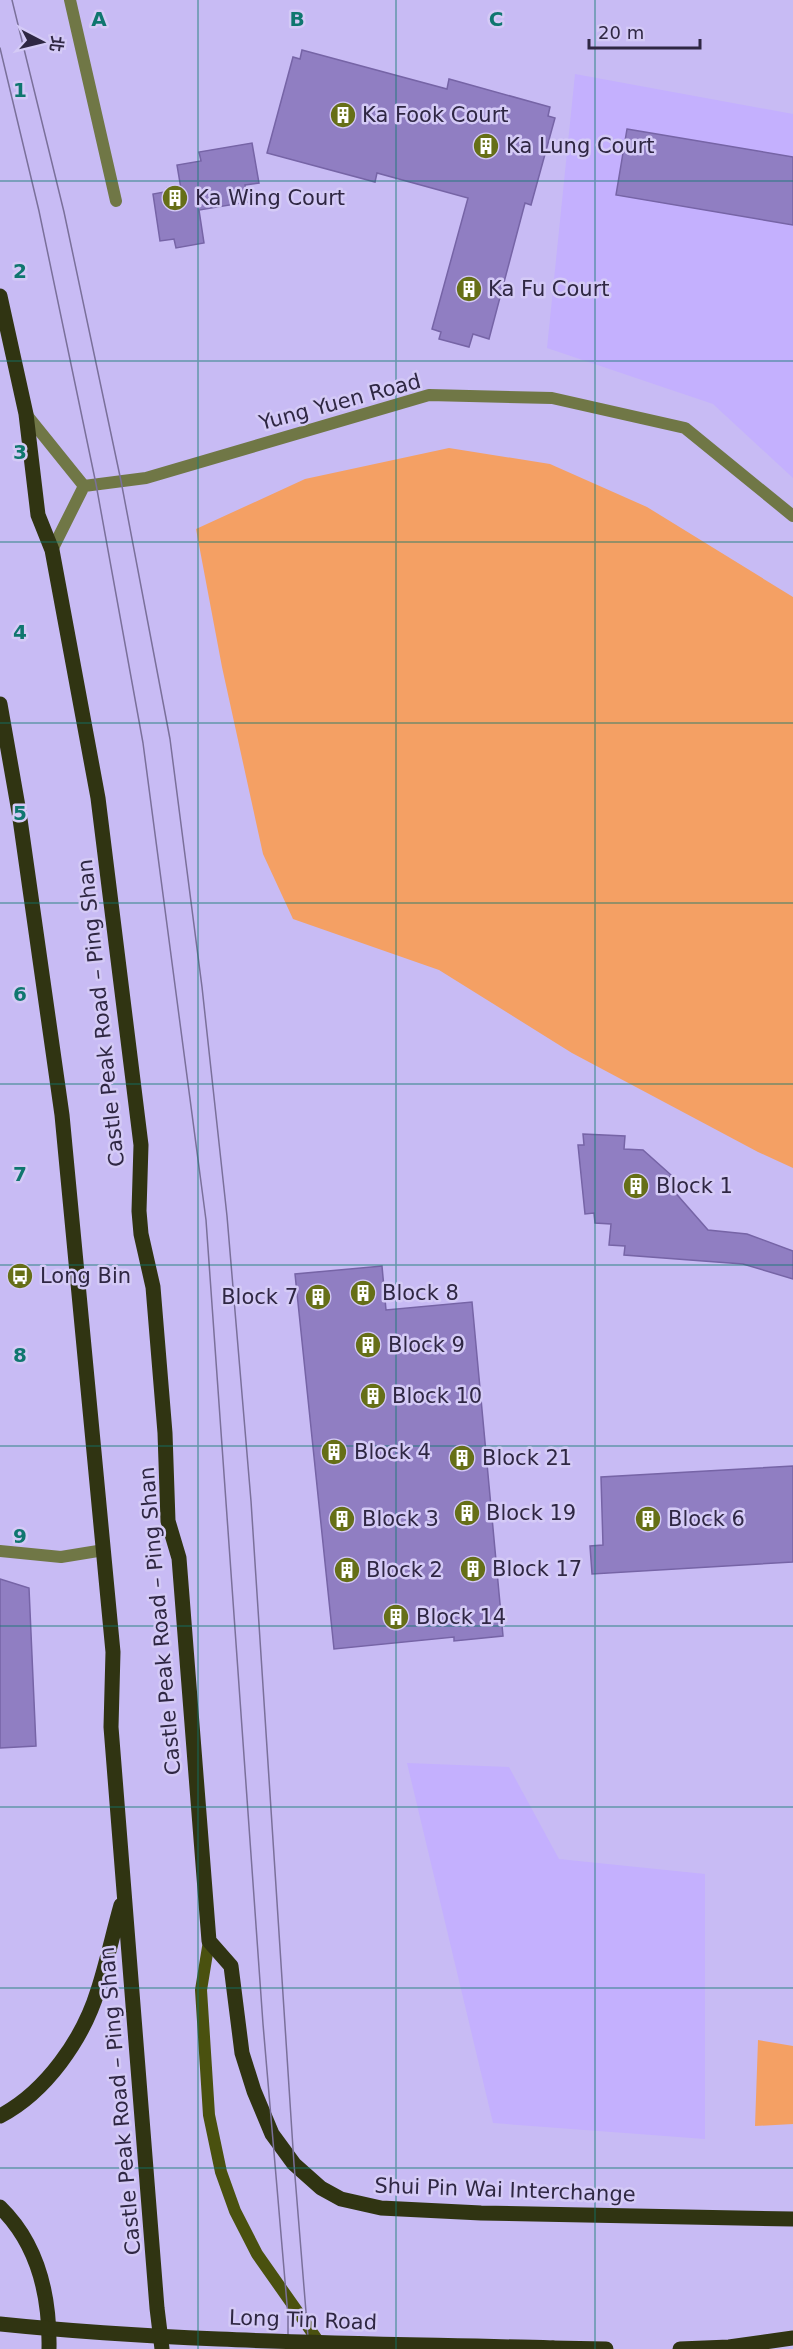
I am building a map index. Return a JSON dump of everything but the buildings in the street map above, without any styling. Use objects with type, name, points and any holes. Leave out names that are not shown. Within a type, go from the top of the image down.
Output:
[{"type":"main road","name":"Castle Peak Road – Ping Shan","points":[[0,296],[26,414],[38,515],[52,549],[98,798],[141,1145],[139,1211],[141,1234],[153,1287],[165,1433],[166,1502],[168,1521],[178,1558],[209,1941],[201,1990],[209,2115],[221,2172],[235,2211],[257,2254],[324,2349]]},
{"type":"main road","name":"Castle Peak Road – Ping Shan","points":[[0,704],[19,812],[63,1115],[104,1550],[113,1652],[111,1727],[157,2308],[151,2349]]},
{"type":"main road","points":[[0,2116],[27,2099],[48,2079],[60,2065],[78,2035],[98,1992],[124,1893]]},
{"type":"main road","name":"Shui Pin Wai Interchange","points":[[209,1941],[231,1966],[242,2053],[254,2091],[272,2134],[294,2164],[321,2188],[341,2199],[381,2208],[459,2212],[793,2219]]},
{"type":"main road","points":[[0,2207],[24,2236],[41,2274],[50,2319],[50,2349]]},
{"type":"main road","points":[[157,2308],[162,2349]]},
{"type":"main road","name":"Long Tin Road","points":[[0,2324],[53,2330],[236,2340],[606,2349]]},
{"type":"main road","points":[[681,2349],[729,2347],[793,2338]]},
{"type":"street","points":[[70,0],[116,201]]},
{"type":"street","name":"Yung Yuen Road","points":[[84,486],[146,478],[429,395],[552,398],[686,428],[793,516]]},
{"type":"street","points":[[26,414],[84,486],[52,549]]},
{"type":"street","points":[[0,1551],[61,1557],[104,1550]]},
{"type":"shaded area","points":[[575,74],[793,114],[793,478],[713,404],[547,348]]},
{"type":"shaded area","points":[[449,448],[550,464],[647,507],[793,597],[793,1168],[758,1152],[572,1053],[439,970],[293,919],[263,854],[222,667],[196,529],[305,479]]},
{"type":"shaded area","points":[[407,1763],[509,1767],[559,1859],[705,1874],[705,2139],[493,2123]]},
{"type":"shaded area","points":[[758,2040],[793,2046],[793,2124],[755,2126]]},
{"type":"tram line","points":[[12,0],[64,212],[121,481],[170,739],[202,987],[227,1216],[251,1501],[294,2164],[309,2349]]},
{"type":"tram line","points":[[0,48],[39,211],[96,484],[143,743],[206,1220],[263,2024],[288,2316],[288,2349]]},
{"type":"place","name":"Ka Fook Court","points":[[343,115]]},
{"type":"place","name":"Ka Lung Court","points":[[486,146]]},
{"type":"place","name":"Ka Wing Court","points":[[175,198]]},
{"type":"place","name":"Ka Fu Court","points":[[469,289]]},
{"type":"place","name":"Block 1","points":[[636,1186]]},
{"type":"place","name":"Long Bin","points":[[20,1276]]},
{"type":"place","name":"Block 8","points":[[363,1293]]},
{"type":"place","name":"Block 7","points":[[318,1297]]},
{"type":"place","name":"Block 9","points":[[368,1345]]},
{"type":"place","name":"Block 10","points":[[373,1396]]},
{"type":"place","name":"Block 4","points":[[334,1452]]},
{"type":"place","name":"Block 21","points":[[462,1458]]},
{"type":"place","name":"Block 19","points":[[467,1513]]},
{"type":"place","name":"Block 3","points":[[342,1519]]},
{"type":"place","name":"Block 6","points":[[648,1519]]},
{"type":"place","name":"Block 17","points":[[473,1569]]},
{"type":"place","name":"Block 2","points":[[347,1570]]},
{"type":"place","name":"Block 14","points":[[396,1617]]}]
